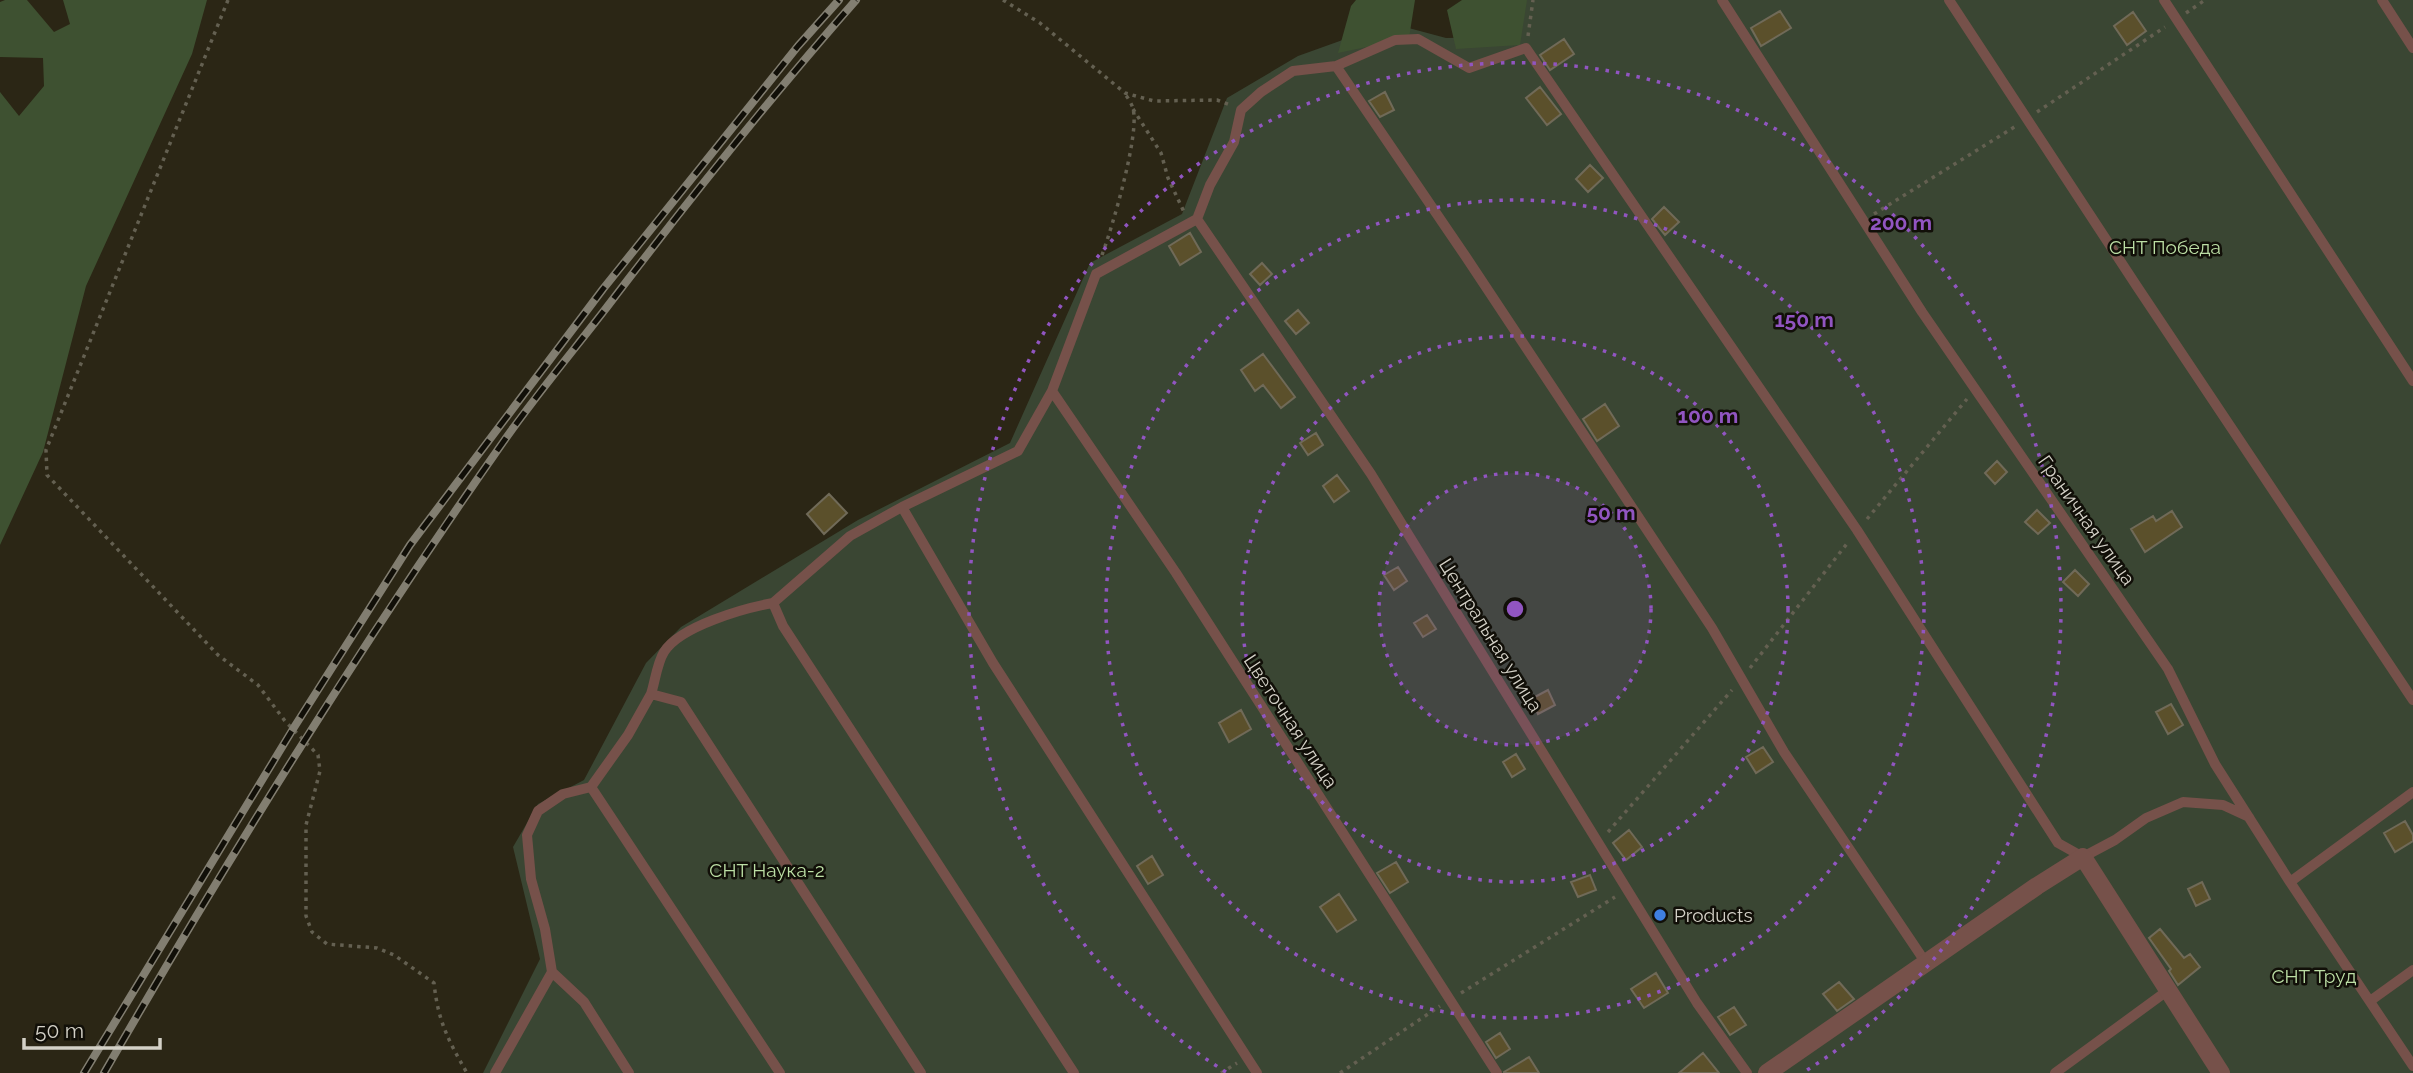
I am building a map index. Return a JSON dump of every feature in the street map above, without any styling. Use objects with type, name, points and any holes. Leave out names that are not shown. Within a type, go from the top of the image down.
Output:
[{"type":"street","points":[[1767,1073],[2083,857],[2221,1073]]},
{"type":"lane","name":"Граничная улица","points":[[1721,0],[1922,312],[2168,669],[2215,764],[2413,1066]]},
{"type":"lane","points":[[1949,0],[2413,700]]},
{"type":"lane","points":[[2164,0],[2413,381]]},
{"type":"lane","points":[[2382,0],[2413,48]]},
{"type":"lane","points":[[629,1073],[584,1002],[552,972],[545,929],[531,879],[527,835],[538,811],[563,794],[591,787],[628,735],[651,694],[664,652],[683,634],[750,607],[773,603],[850,536],[902,507],[1018,450],[1052,391],[1096,274],[1197,219],[1210,185],[1234,142],[1241,110],[1261,92],[1293,71],[1336,66],[1395,40],[1418,39],[1469,68],[1526,48],[1857,530],[2057,843],[2083,857],[2115,840],[2146,818],[2183,803],[2222,805],[2249,817]]},
{"type":"lane","points":[[1336,66],[1705,617],[1784,752],[1926,963]]},
{"type":"lane","name":"Центральная улица","points":[[1197,219],[1371,474],[1697,1003],[1747,1073]]},
{"type":"lane","name":"Цветочная улица","points":[[1052,391],[1175,573],[1497,1073]]},
{"type":"lane","points":[[902,507],[993,663],[1257,1073]]},
{"type":"lane","points":[[773,603],[783,626],[1074,1073]]},
{"type":"lane","points":[[651,694],[681,702],[921,1073]]},
{"type":"lane","points":[[591,787],[780,1073]]},
{"type":"lane","points":[[2290,882],[2413,792]]},
{"type":"lane","points":[[2370,1001],[2413,970]]},
{"type":"lane","points":[[495,1073],[552,972]]},
{"type":"lane","points":[[2055,1073],[2167,990]]},
{"type":"path","points":[[228,0],[46,450],[47,475],[218,655],[258,685],[285,721],[318,755],[320,771],[306,825],[306,916],[312,932],[327,944],[377,948],[394,955],[433,983],[437,1011],[451,1046],[467,1073]]},
{"type":"path","points":[[1003,0],[1040,23],[1125,93],[1161,153],[1168,178],[1186,215],[1197,219]]},
{"type":"path","points":[[1526,48],[1533,0]]},
{"type":"path","points":[[1125,93],[1154,101],[1217,100],[1241,110]]},
{"type":"path","points":[[1096,274],[1111,229],[1130,149],[1133,109]]},
{"type":"path","points":[[1857,530],[1975,389]]},
{"type":"path","points":[[1340,1073],[1449,1000],[1627,889]]},
{"type":"green space","points":[[27,0],[54,32],[70,24],[63,0],[207,0],[192,54],[86,286],[43,452],[0,545],[0,92],[19,116],[44,86],[43,58],[0,57],[0,2]]},
{"type":"green space","points":[[1356,0],[1415,0],[1409,38],[1338,53],[1351,6]]},
{"type":"green space","points":[[1462,0],[1527,0],[1520,45],[1456,49],[1447,10]]},
{"type":"green space","points":[[1515,0],[2413,0],[2413,1073],[483,1073],[540,959],[513,847],[538,804],[584,780],[646,663],[681,627],[858,520],[1010,443],[1090,263],[1182,214],[1227,98],[1298,56],[1390,23],[1446,38],[1508,37]]},
{"type":"building","points":[[1780,11],[1791,28],[1761,46],[1751,28]]},
{"type":"building","points":[[2133,12],[2146,31],[2127,45],[2114,26]]},
{"type":"building","points":[[1564,39],[1574,54],[1550,70],[1540,55]]},
{"type":"building","points":[[1540,87],[1561,114],[1547,125],[1526,98]]},
{"type":"building","points":[[1385,92],[1394,110],[1380,117],[1369,101]]},
{"type":"building","points":[[1590,165],[1603,178],[1588,192],[1576,179]]},
{"type":"building","points":[[1664,207],[1679,222],[1665,235],[1652,219]]},
{"type":"building","points":[[1190,233],[1201,252],[1180,265],[1169,246]]},
{"type":"building","points":[[1262,263],[1272,274],[1260,285],[1250,274]]},
{"type":"building","points":[[1298,310],[1309,323],[1296,334],[1285,321]]},
{"type":"building","points":[[1263,354],[1295,397],[1281,408],[1263,385],[1255,391],[1241,370]]},
{"type":"building","points":[[1605,404],[1619,426],[1597,441],[1583,419]]},
{"type":"building","points":[[1316,433],[1323,445],[1308,455],[1300,443]]},
{"type":"building","points":[[1997,461],[2007,472],[1995,484],[1985,473]]},
{"type":"building","points":[[1337,475],[1349,491],[1334,502],[1323,486]]},
{"type":"building","points":[[829,494],[847,513],[824,534],[807,514]]},
{"type":"building","points":[[2037,510],[2050,523],[2038,534],[2025,522]]},
{"type":"building","points":[[2172,511],[2182,527],[2145,552],[2131,529],[2153,516],[2156,521]]},
{"type":"building","points":[[1398,567],[1407,581],[1394,590],[1384,575]]},
{"type":"building","points":[[2075,570],[2089,584],[2078,596],[2063,582]]},
{"type":"building","points":[[1427,615],[1436,629],[1423,637],[1414,623]]},
{"type":"building","points":[[1548,690],[1555,705],[1538,714],[1531,699]]},
{"type":"building","points":[[2171,704],[2183,725],[2168,734],[2156,712]]},
{"type":"building","points":[[1241,710],[1251,729],[1229,742],[1219,723]]},
{"type":"building","points":[[1763,747],[1773,762],[1756,773],[1746,757]]},
{"type":"building","points":[[1516,754],[1525,769],[1512,777],[1503,762]]},
{"type":"building","points":[[2405,821],[2413,835],[2413,841],[2395,852],[2384,833]]},
{"type":"building","points":[[1629,830],[1642,847],[1626,860],[1613,843]]},
{"type":"building","points":[[1152,856],[1163,875],[1148,884],[1137,866]]},
{"type":"building","points":[[1396,862],[1408,882],[1390,893],[1377,873]]},
{"type":"building","points":[[1590,875],[1596,890],[1578,897],[1571,882]]},
{"type":"building","points":[[2202,882],[2210,899],[2196,906],[2188,889]]},
{"type":"building","points":[[1339,894],[1356,920],[1337,932],[1320,907]]},
{"type":"building","points":[[2160,929],[2184,958],[2190,954],[2200,967],[2178,985],[2169,971],[2171,969],[2149,938]]},
{"type":"building","points":[[1656,973],[1668,993],[1644,1008],[1631,989]]},
{"type":"building","points":[[1839,982],[1854,999],[1837,1011],[1823,994]]},
{"type":"building","points":[[1734,1007],[1746,1025],[1730,1035],[1718,1017]]},
{"type":"building","points":[[1500,1033],[1510,1049],[1496,1058],[1486,1042]]},
{"type":"building","points":[[1703,1053],[1719,1073],[1679,1073]]},
{"type":"building","points":[[1529,1057],[1539,1073],[1504,1073],[1504,1072]]},
{"type":"railway","points":[[84,1073],[293,729],[410,545],[603,289],[798,46],[839,0]]},
{"type":"railway","points":[[104,1073],[199,911],[348,672],[506,438],[698,190],[856,0]]},
{"type":"place","name":"Products","points":[[1660,915]]},
{"type":"park label","name":"СНТ Победа","points":[[2165,247]]},
{"type":"park label","name":"СНТ Наука-2","points":[[767,870]]},
{"type":"park label","name":"СНТ Труд","points":[[2314,976]]}]
